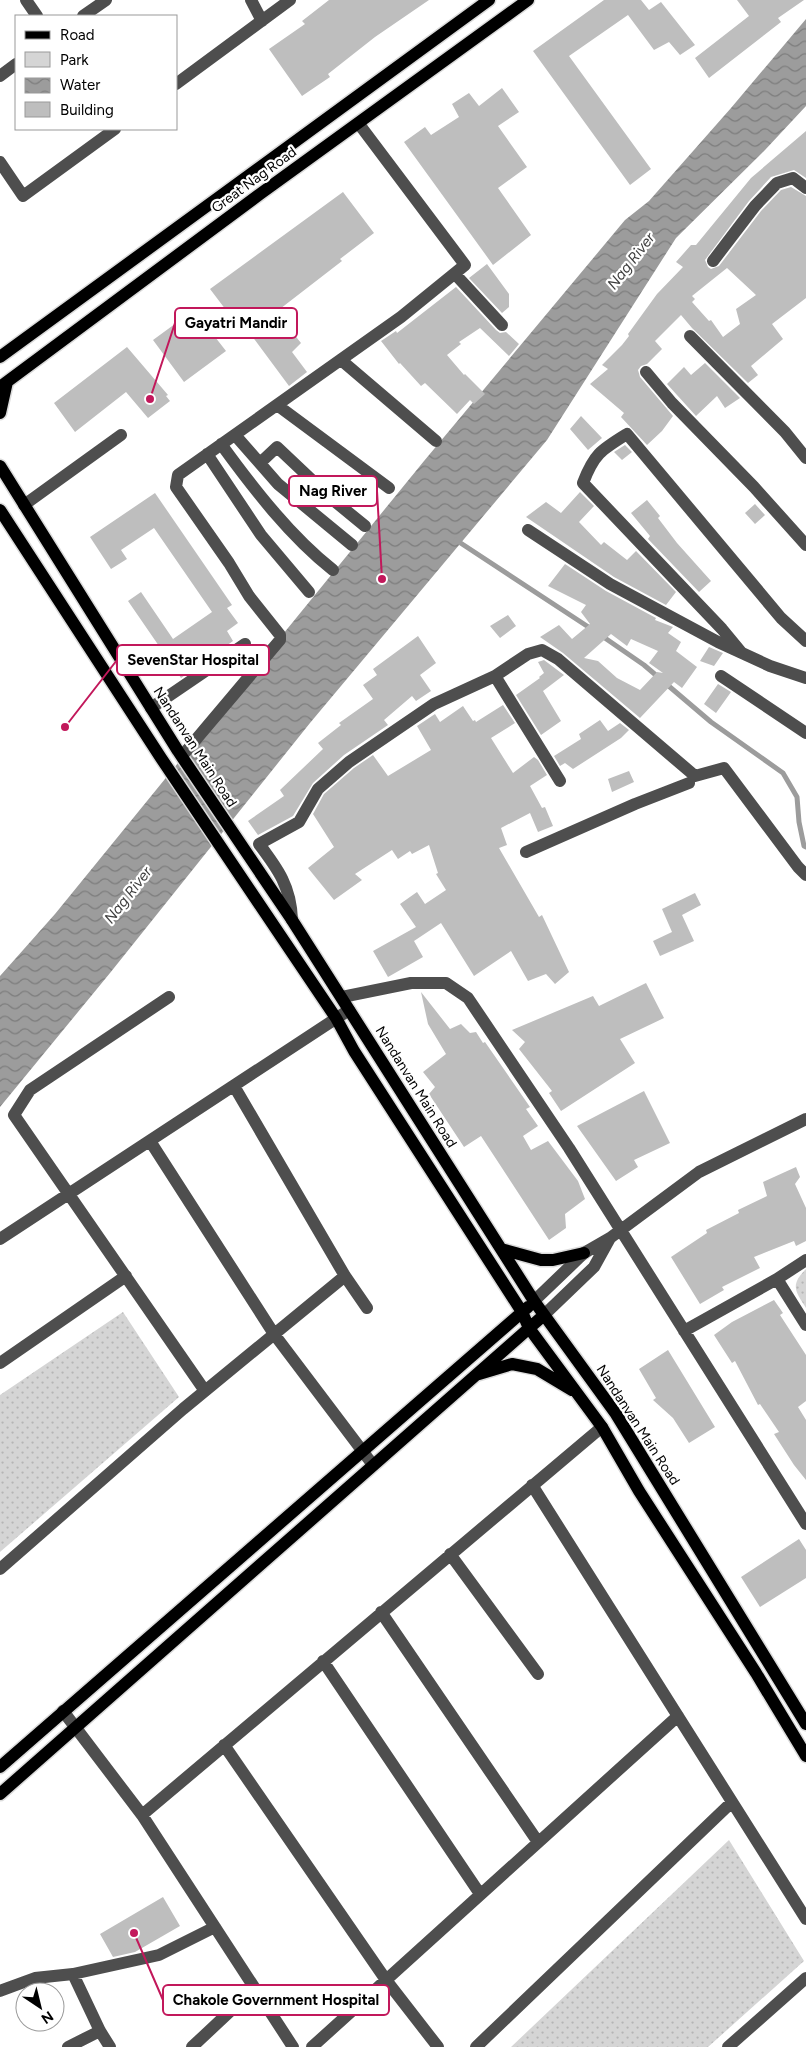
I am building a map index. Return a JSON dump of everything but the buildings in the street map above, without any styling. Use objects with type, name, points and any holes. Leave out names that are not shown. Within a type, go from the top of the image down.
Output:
[{"type":"main road","name":"Great Nag Road","points":[[0,357],[489,0]]},
{"type":"main road","name":"Great Nag Road","points":[[4,385],[260,194],[528,0]]},
{"type":"main road","points":[[0,413],[4,385]]},
{"type":"main road","name":"Nandanvan Main Road","points":[[0,466],[151,708],[342,997],[534,1301],[616,1414],[806,1724]]},
{"type":"main road","points":[[0,510],[161,758],[336,1018],[354,1051],[430,1172],[522,1312],[530,1328],[602,1427],[639,1491],[756,1673],[806,1756]]},
{"type":"main road","points":[[501,1250],[541,1260],[553,1260],[584,1253]]},
{"type":"main road","points":[[0,1767],[534,1301]]},
{"type":"main road","points":[[0,1794],[544,1315]]},
{"type":"main road","points":[[476,1375],[512,1364],[537,1368],[578,1394]]},
{"type":"street","points":[[26,0],[36,15]]},
{"type":"street","points":[[84,15],[106,0]]},
{"type":"street","points":[[251,0],[262,21]]},
{"type":"street","points":[[178,83],[290,0]]},
{"type":"street","points":[[0,76],[15,65]]},
{"type":"street","points":[[180,753],[280,640],[277,631],[248,596],[229,563],[176,487],[178,475],[401,317],[465,265],[359,124]]},
{"type":"street","points":[[0,162],[23,196],[114,130]]},
{"type":"street","points":[[713,260],[755,206],[777,183],[793,178],[806,188]]},
{"type":"street","points":[[455,274],[502,325]]},
{"type":"street","points":[[690,336],[785,432],[806,458]]},
{"type":"street","points":[[341,360],[436,441]]},
{"type":"street","points":[[646,372],[672,403],[754,487],[806,545]]},
{"type":"street","points":[[277,405],[389,488]]},
{"type":"street","points":[[741,652],[722,629],[583,483],[590,463],[602,449],[627,434],[776,612],[806,641]]},
{"type":"street","points":[[24,505],[121,435]]},
{"type":"street","points":[[235,435],[278,484],[352,545]]},
{"type":"street","points":[[221,444],[260,495],[313,554],[333,570]]},
{"type":"street","points":[[260,463],[277,447],[332,499],[365,526]]},
{"type":"street","points":[[207,454],[261,535],[309,592]]},
{"type":"street","points":[[528,530],[610,584],[770,666],[806,678]]},
{"type":"street","points":[[151,708],[245,644]]},
{"type":"street","points":[[292,920],[292,905],[284,880],[259,844],[299,822],[318,789],[349,762],[434,704],[495,676],[528,654],[542,650],[558,659],[695,776],[724,768],[806,875]]},
{"type":"street","points":[[495,676],[560,781]]},
{"type":"street","points":[[721,676],[806,733]]},
{"type":"street","points":[[526,852],[635,804],[689,783]]},
{"type":"street","points":[[342,997],[410,982],[446,983],[468,998],[569,1148],[615,1234],[684,1331],[806,1524]]},
{"type":"street","points":[[169,997],[30,1090],[14,1115],[205,1391]]},
{"type":"street","points":[[0,1238],[349,1010]]},
{"type":"street","points":[[234,1086],[345,1276],[367,1308]]},
{"type":"street","points":[[534,1301],[584,1253],[615,1234],[699,1172],[806,1118]]},
{"type":"street","points":[[150,1141],[274,1334],[373,1465]]},
{"type":"street","points":[[544,1315],[594,1267],[615,1234]]},
{"type":"street","points":[[684,1331],[777,1279],[806,1260]]},
{"type":"street","points":[[0,1363],[126,1276]]},
{"type":"street","points":[[0,1569],[205,1391],[345,1276]]},
{"type":"street","points":[[777,1279],[806,1325]]},
{"type":"street","points":[[142,1814],[602,1427]]},
{"type":"street","points":[[532,1485],[806,1918]]},
{"type":"street","points":[[450,1554],[538,1674]]},
{"type":"street","points":[[381,1612],[538,1842]]},
{"type":"street","points":[[323,1661],[480,1894]]},
{"type":"street","points":[[63,1712],[142,1814],[292,2047]]},
{"type":"street","points":[[312,2047],[678,1716]]},
{"type":"street","points":[[224,1745],[386,1980],[438,2047]]},
{"type":"street","points":[[476,2047],[732,1802]]},
{"type":"street","points":[[0,1991],[35,1978],[72,1974],[159,1955],[215,1927]]},
{"type":"street","points":[[72,1974],[110,2047]]},
{"type":"street","points":[[728,2047],[806,1978]]},
{"type":"street","points":[[192,2047],[254,1988]]},
{"type":"street","points":[[68,2047],[100,2030]]},
{"type":"green space","points":[[806,1269],[806,1308],[799,1297],[796,1284]]},
{"type":"green space","points":[[123,1312],[179,1397],[0,1552],[0,1395]]},
{"type":"green space","points":[[729,1840],[804,1961],[708,2047],[511,2047]]},
{"type":"water","points":[[806,19],[806,106],[765,150],[676,238],[547,440],[310,723],[0,1107],[0,976],[55,914],[424,461],[625,220],[649,201]]},
{"type":"waterway","points":[[456,540],[593,630]]},
{"type":"waterway","points":[[602,636],[644,665],[711,722],[783,773],[797,797],[799,822],[804,846],[806,847]]},
{"type":"place","name":"Gayatri Mandir","points":[[150,399]]},
{"type":"place","name":"Nag River","points":[[382,579]]},
{"type":"place","name":"SevenStar Hospital","points":[[65,727]]},
{"type":"place","name":"Chakole Government Hospital","points":[[134,1933]]}]
